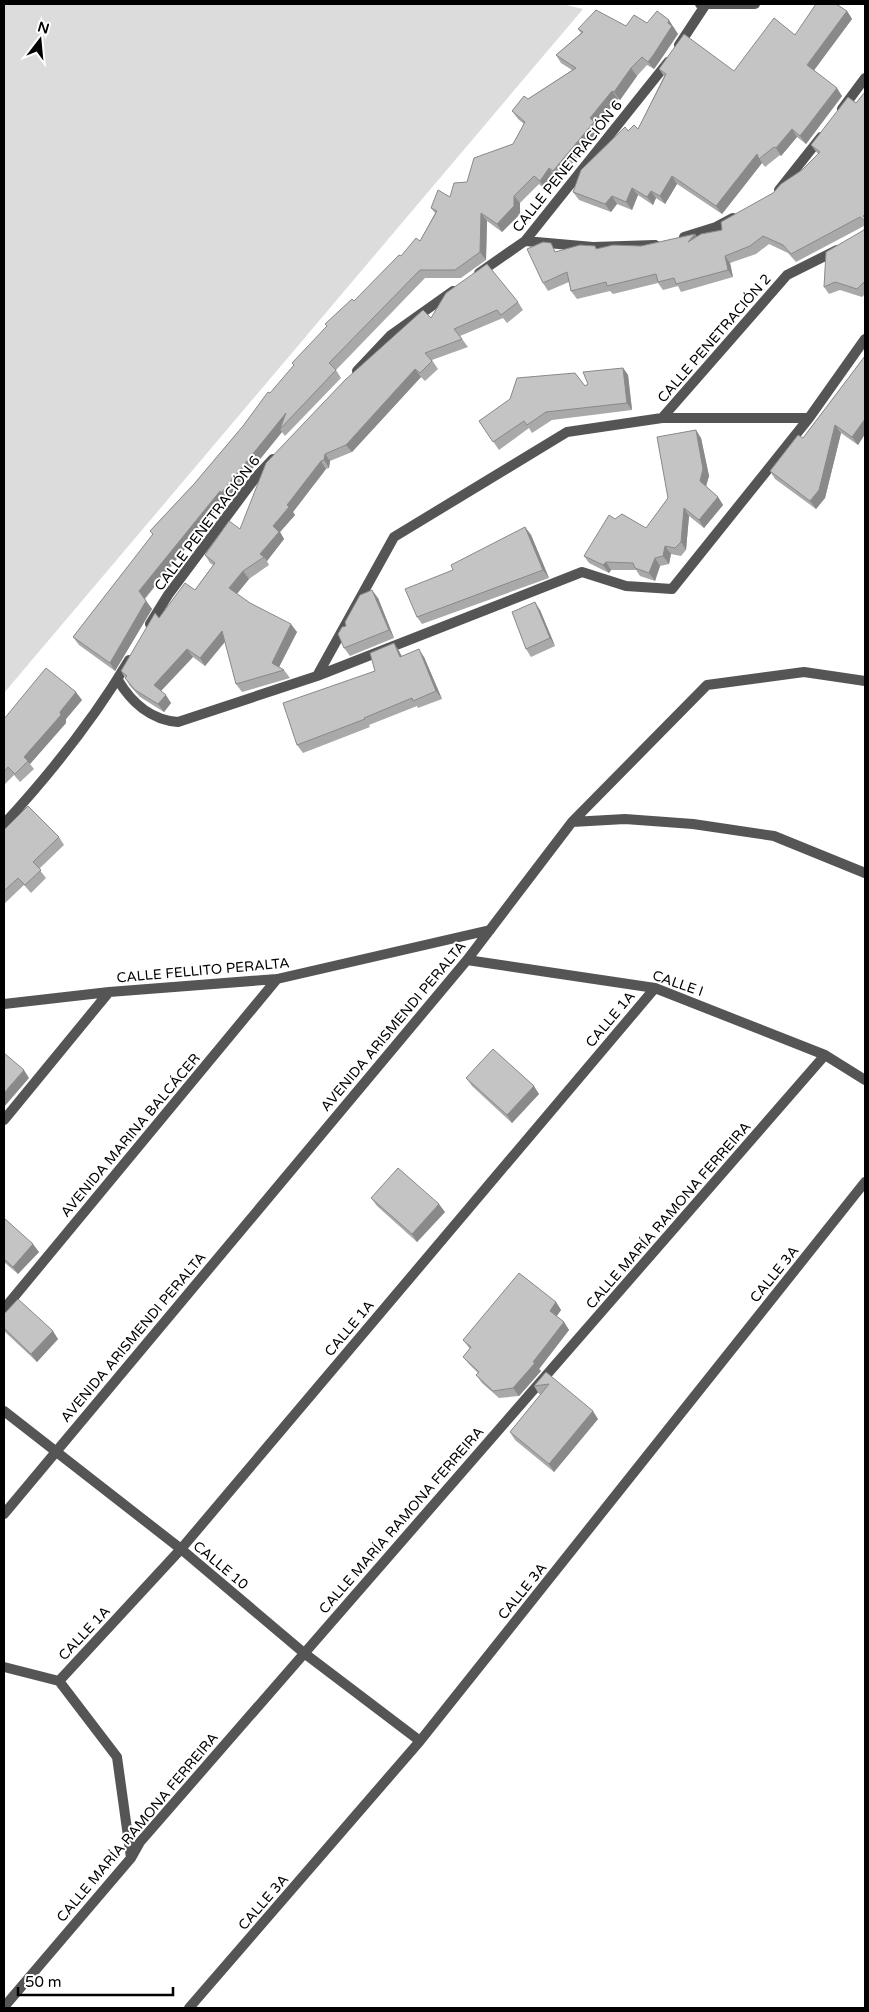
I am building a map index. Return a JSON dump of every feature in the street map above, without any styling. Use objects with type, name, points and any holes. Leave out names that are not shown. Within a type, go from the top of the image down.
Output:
[{"type":"street","points":[[700,4],[755,4]]},
{"type":"street","name":"CALLE PENETRACIÓN 6","points":[[350,378],[391,335],[526,241],[665,66],[706,4]]},
{"type":"street","points":[[837,117],[865,78]]},
{"type":"street","points":[[775,195],[825,131]]},
{"type":"street","points":[[526,241],[593,247],[656,245],[716,227],[741,214]]},
{"type":"street","name":"CALLE PENETRACIÓN 2","points":[[662,418],[787,275],[849,242]]},
{"type":"street","points":[[118,680],[130,698],[144,709],[164,721],[178,722],[317,676],[582,572],[626,586],[672,589],[810,418],[865,339]]},
{"type":"street","points":[[317,676],[394,537],[567,432],[662,418],[810,418]]},
{"type":"street","name":"CALLE PENETRACIÓN 6","points":[[143,637],[168,595],[256,476],[283,448]]},
{"type":"street","points":[[4,824],[45,780],[118,680],[133,654]]},
{"type":"street","name":"AVENIDA ARISMENDI PERALTA","points":[[4,1514],[467,960],[572,822],[707,686],[804,672],[865,681]]},
{"type":"street","points":[[572,822],[625,819],[693,824],[774,836],[865,873]]},
{"type":"street","name":"CALLE FELLITO PERALTA","points":[[4,1004],[108,992],[278,979],[490,930]]},
{"type":"street","name":"CALLE I","points":[[467,960],[655,988],[825,1055],[865,1080]]},
{"type":"street","name":"AVENIDA MARINA BALCÁCER","points":[[4,1309],[278,979]]},
{"type":"street","name":"CALLE 1A","points":[[59,1681],[181,1549],[655,988]]},
{"type":"street","points":[[4,1120],[108,992]]},
{"type":"street","name":"CALLE MARÍA RAMONA FERREIRA","points":[[4,2007],[8,1997],[131,1858],[140,1842],[825,1055]]},
{"type":"street","name":"CALLE 3A","points":[[189,2008],[420,1741],[865,1182]]},
{"type":"street","name":"CALLE 10","points":[[4,1411],[181,1549],[304,1652],[420,1741]]},
{"type":"street","points":[[4,1667],[59,1681],[117,1757],[131,1858]]},
{"type":"shaded area","points":[[4,4],[562,4],[583,9],[4,693]]},
{"type":"building","points":[[816,4],[836,4],[847,11],[807,65],[837,88],[800,136],[792,129],[776,148],[774,147],[759,159],[757,154],[716,206],[672,176],[660,196],[651,191],[647,197],[632,188],[626,202],[612,196],[605,204],[573,192],[581,170],[625,127],[628,131],[634,125],[638,129],[666,74],[659,69],[684,34],[734,71],[774,18],[795,35]]},
{"type":"building","points":[[596,10],[626,26],[634,15],[647,23],[657,11],[669,20],[668,23],[672,26],[648,62],[642,57],[631,68],[614,92],[612,91],[590,118],[594,122],[553,171],[549,168],[540,181],[534,176],[514,196],[514,206],[497,224],[481,213],[480,252],[455,270],[420,270],[329,363],[336,370],[280,429],[286,413],[139,591],[146,601],[110,663],[73,637],[153,534],[150,531],[194,484],[243,426],[268,392],[270,393],[294,365],[292,363],[327,326],[325,324],[352,299],[354,301],[399,255],[401,256],[416,238],[420,241],[437,211],[431,208],[438,190],[450,197],[454,183],[467,182],[474,158],[513,144],[525,122],[512,111],[524,96],[528,99],[576,68],[556,55],[583,32],[578,29]]},
{"type":"building","points":[[865,92],[865,214],[863,216],[865,221],[860,217],[791,254],[783,245],[763,236],[750,246],[725,256],[728,270],[676,284],[674,278],[658,282],[656,274],[607,286],[606,282],[571,291],[567,272],[543,283],[527,249],[543,242],[551,243],[555,252],[580,245],[595,246],[596,249],[613,245],[641,246],[695,234],[688,242],[701,234],[722,230],[721,222],[773,193],[781,184],[802,170],[820,152],[811,145],[848,97],[856,103]]},
{"type":"building","points":[[865,222],[865,284],[864,282],[857,289],[835,282],[824,287],[826,252],[864,230]]},
{"type":"building","points":[[487,264],[518,302],[501,315],[497,310],[454,329],[462,339],[425,353],[432,361],[420,373],[415,369],[346,445],[325,454],[324,460],[321,461],[287,505],[289,507],[273,526],[279,532],[260,554],[264,557],[243,571],[229,588],[250,603],[291,624],[272,663],[284,670],[236,684],[222,631],[200,658],[187,649],[154,685],[166,695],[158,704],[135,690],[125,678],[127,676],[121,671],[155,613],[159,618],[185,583],[195,590],[215,563],[205,555],[229,521],[240,529],[266,463],[345,380],[423,310],[431,318],[446,293]]},
{"type":"building","points":[[865,356],[865,419],[852,437],[835,425],[819,490],[810,501],[770,471],[798,435],[803,438]]},
{"type":"building","points":[[623,368],[627,403],[546,412],[527,425],[524,421],[493,442],[479,421],[510,399],[517,378],[575,373],[585,386],[588,384],[583,372]]},
{"type":"building","points":[[696,430],[703,469],[700,481],[718,497],[699,520],[684,508],[681,542],[675,548],[665,546],[663,556],[655,558],[649,573],[635,568],[633,563],[606,562],[603,565],[584,556],[609,515],[615,519],[622,514],[646,528],[668,498],[657,437]]},
{"type":"building","points":[[525,527],[543,570],[417,617],[405,589],[453,570],[451,565]]},
{"type":"building","points":[[372,590],[389,630],[344,648],[338,634],[342,627],[346,626],[345,622],[360,595]]},
{"type":"building","points":[[535,602],[550,638],[526,649],[512,612]]},
{"type":"building","points":[[394,643],[400,657],[419,649],[436,691],[413,701],[412,698],[365,719],[297,745],[283,703],[375,671],[370,653]]},
{"type":"building","points":[[46,668],[76,692],[60,712],[61,715],[24,757],[28,761],[15,774],[8,767],[4,772],[4,719]]},
{"type":"building","points":[[28,806],[59,837],[33,862],[41,870],[25,885],[18,878],[4,891],[4,830]]},
{"type":"building","points":[[493,1049],[534,1086],[507,1115],[466,1078]]},
{"type":"building","points":[[4,1053],[24,1070],[4,1093]]},
{"type":"building","points":[[398,1168],[439,1204],[412,1234],[371,1198]]},
{"type":"building","points":[[4,1218],[33,1244],[13,1267],[4,1259]]},
{"type":"building","points":[[519,1273],[556,1302],[550,1311],[564,1322],[533,1362],[535,1363],[513,1388],[493,1391],[476,1375],[479,1372],[463,1357],[471,1347],[463,1340]]},
{"type":"building","points":[[18,1299],[53,1331],[31,1354],[4,1328],[4,1314]]},
{"type":"building","points":[[546,1372],[593,1411],[549,1464],[510,1432],[549,1384],[534,1386]]}]
